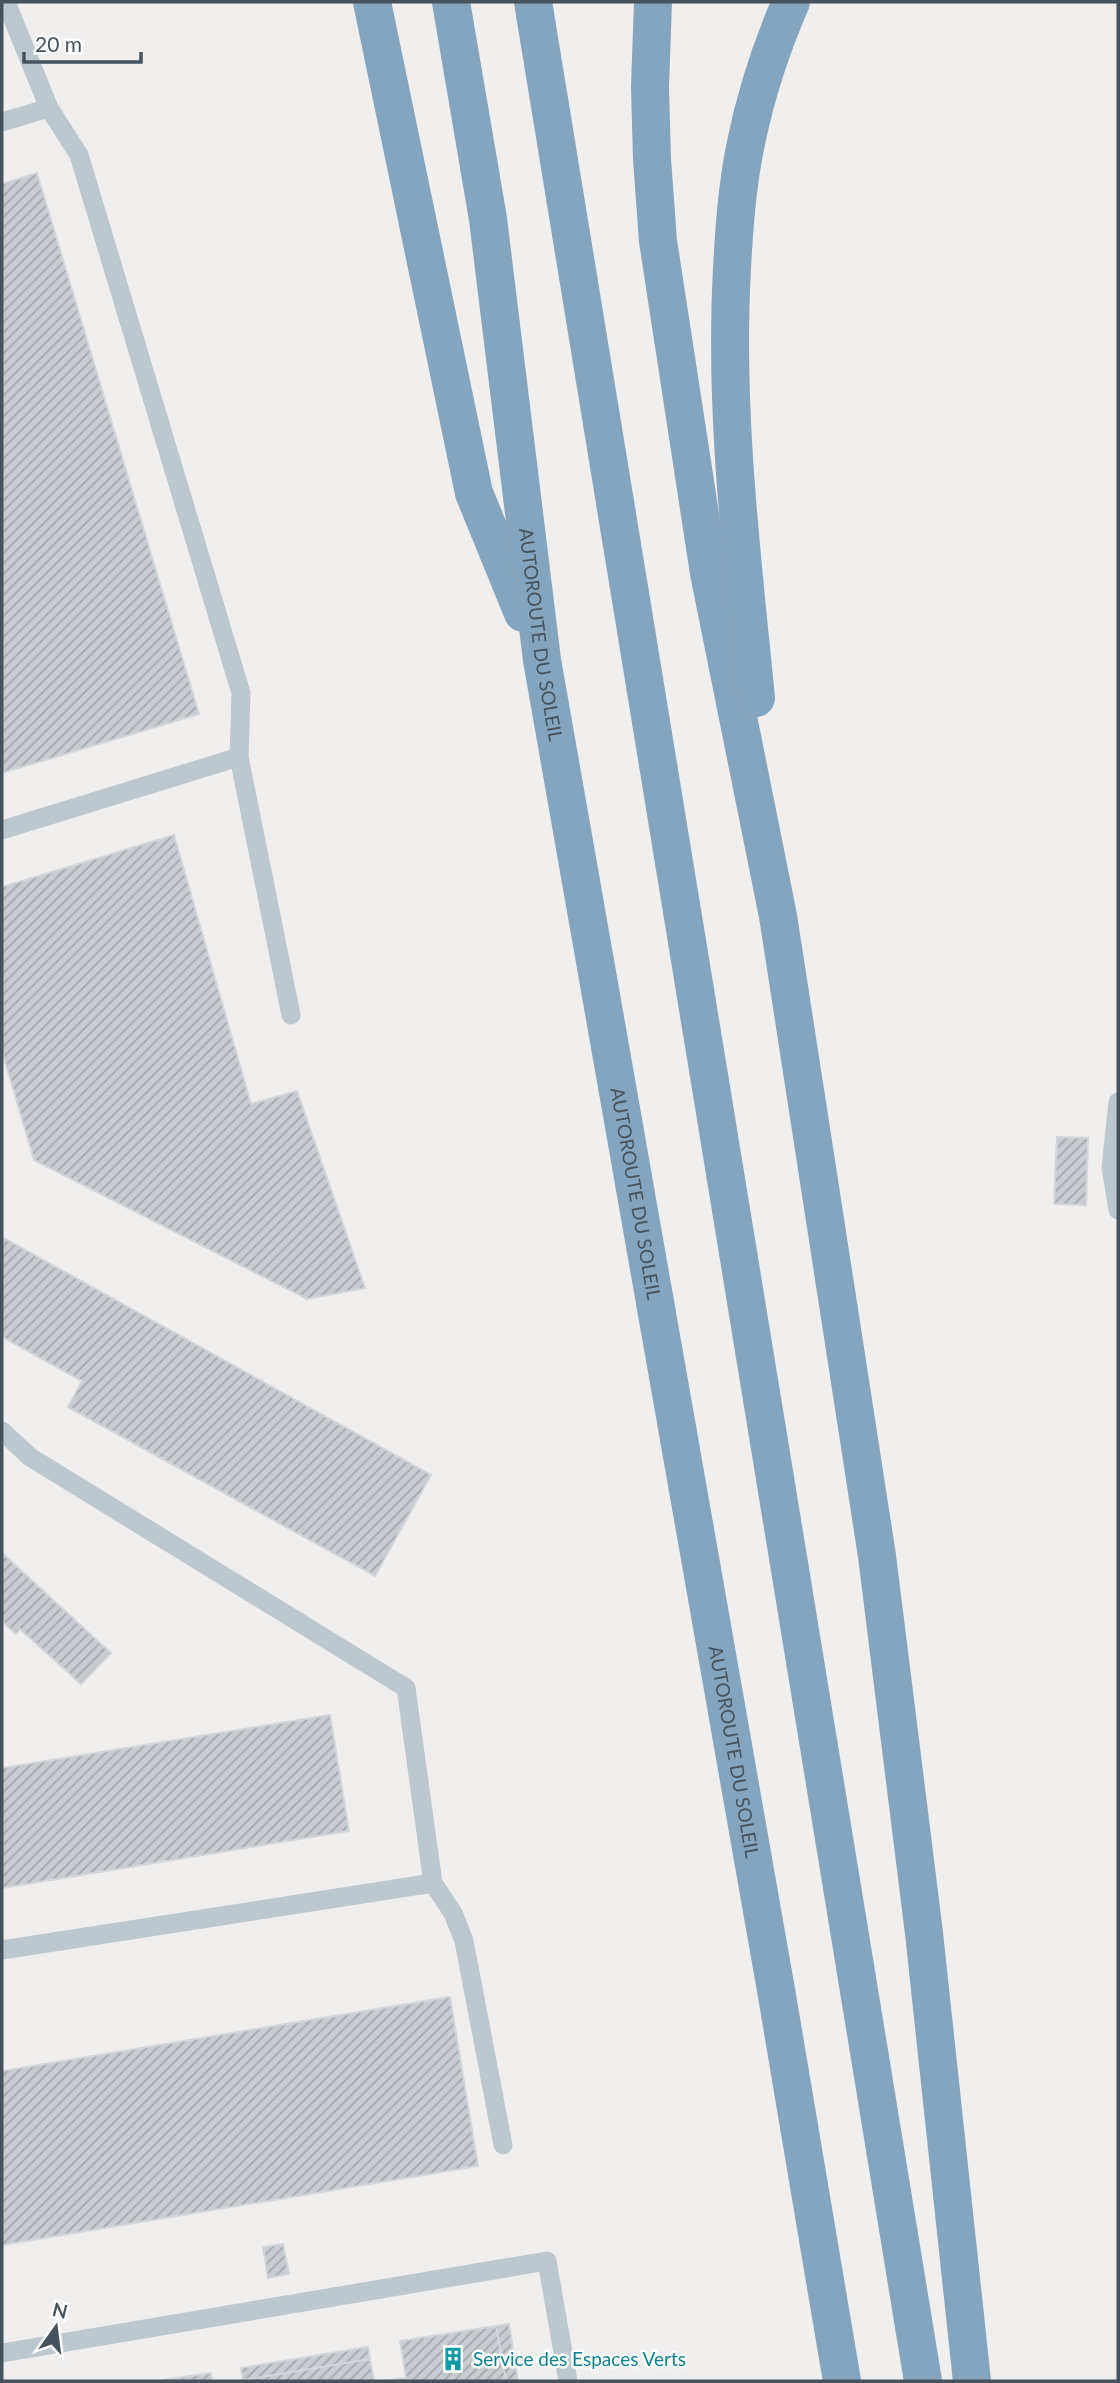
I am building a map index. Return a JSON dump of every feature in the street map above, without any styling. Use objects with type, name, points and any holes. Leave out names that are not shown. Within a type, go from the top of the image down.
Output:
[{"type":"highway","points":[[372,2],[474,493],[542,660]]},
{"type":"highway","name":"AUTOROUTE DU SOLEIL","points":[[451,2],[488,219],[542,660],[776,1990],[842,2381]]},
{"type":"highway","points":[[533,2],[923,2381]]},
{"type":"highway","points":[[653,2],[650,86],[658,241],[709,573],[778,916],[877,1556],[926,1947],[972,2381]]},
{"type":"highway","points":[[778,916],[733,458],[730,305],[745,146],[774,42],[791,2]]},
{"type":"lane","points":[[6,2],[49,108],[79,155],[241,693],[239,757],[291,1015]]},
{"type":"lane","points":[[2,122],[49,108]]},
{"type":"lane","points":[[2,830],[239,757]]},
{"type":"lane","points":[[1118,1102],[1111,1167],[1118,1210]]},
{"type":"lane","points":[[2,1431],[30,1457],[407,1688],[433,1883],[453,1913],[464,1941],[503,2145]]},
{"type":"lane","points":[[2,1950],[433,1883]]},
{"type":"lane","points":[[2,2353],[547,2261],[568,2381]]},
{"type":"building","points":[[37,173],[199,714],[2,773],[2,184]]},
{"type":"building","points":[[174,835],[251,1104],[297,1091],[365,1288],[307,1299],[34,1160],[2,1051],[2,887]]},
{"type":"building","points":[[1057,1137],[1088,1138],[1086,1205],[1054,1204]]},
{"type":"building","points":[[2,1237],[431,1475],[375,1576],[68,1407],[82,1381],[2,1337]]},
{"type":"building","points":[[2,1553],[111,1653],[81,1684],[20,1629],[16,1634],[2,1621]]},
{"type":"building","points":[[330,1715],[349,1831],[2,1888],[2,1768]]},
{"type":"building","points":[[450,1997],[478,2166],[2,2245],[2,2071]]},
{"type":"building","points":[[283,2244],[289,2274],[268,2278],[263,2247]]},
{"type":"building","points":[[509,2324],[518,2381],[506,2381],[496,2326]]},
{"type":"building","name":"Service des Espaces Verts","points":[[496,2326],[506,2381],[381,2381],[406,2378],[400,2341]]},
{"type":"building","points":[[368,2347],[370,2359],[243,2380],[241,2368]]},
{"type":"building","points":[[370,2359],[374,2381],[243,2380]]},
{"type":"building","points":[[211,2373],[212,2381],[157,2381]]},
{"type":"place","name":"Service des Espaces Verts","points":[[453,2359]]}]
